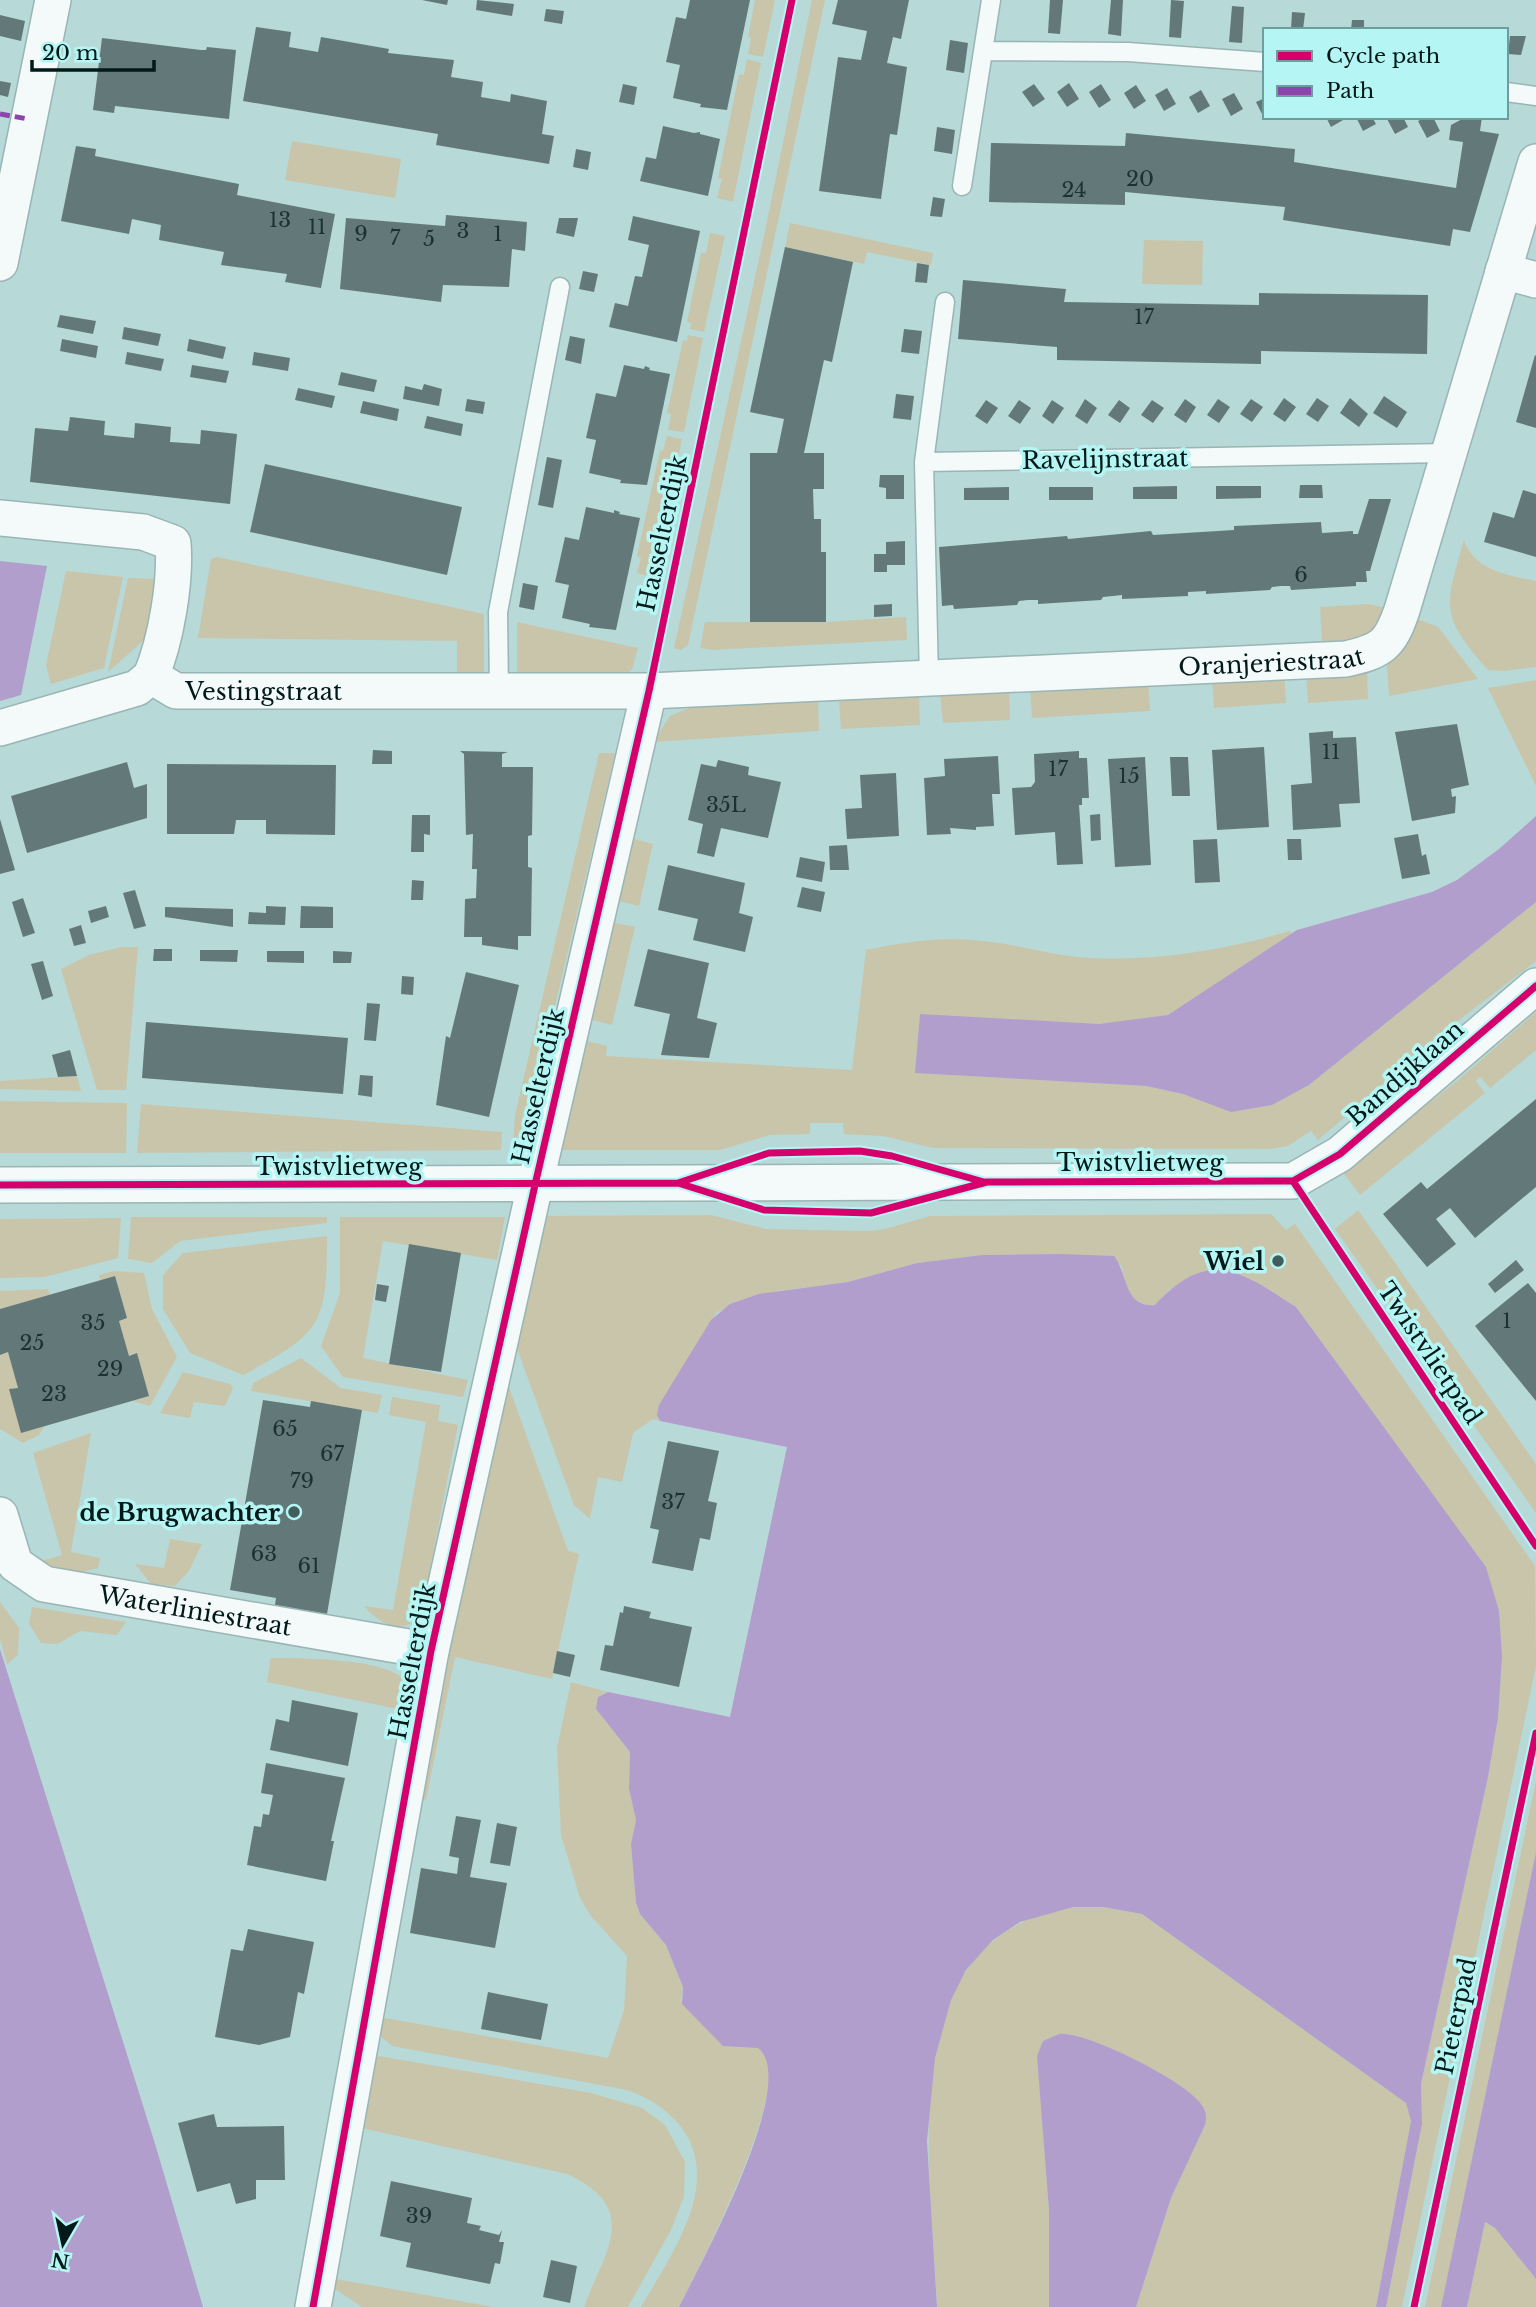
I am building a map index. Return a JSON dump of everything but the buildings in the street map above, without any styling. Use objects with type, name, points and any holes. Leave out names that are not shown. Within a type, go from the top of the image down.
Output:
[{"type":"street","points":[[0,263],[14,116],[53,0]]},
{"type":"street","name":"Oranjeriestraat","points":[[649,691],[1346,659],[1379,651],[1394,632],[1448,453],[1520,275],[1536,162]]},
{"type":"street","points":[[0,518],[143,532],[173,543],[174,560],[160,654],[151,676]]},
{"type":"street","name":"Vestingstraat","points":[[0,727],[137,688],[151,676],[176,691],[649,691]]},
{"type":"street","name":"Hasselterdijk","points":[[313,2307],[431,1651],[534,1185],[649,691]]},
{"type":"street","name":"Bandijklaan","points":[[1293,1181],[1340,1154],[1536,986]]},
{"type":"street","name":"Twistvlietweg","points":[[0,1185],[1293,1181]]},
{"type":"street","name":"Waterliniestraat","points":[[0,1515],[15,1564],[44,1584],[431,1651]]},
{"type":"lane","points":[[962,186],[985,51],[990,0]]},
{"type":"lane","points":[[985,51],[1128,52],[1263,62]]},
{"type":"lane","points":[[1508,92],[1536,96]]},
{"type":"lane","points":[[499,692],[498,612],[560,287]]},
{"type":"lane","points":[[929,678],[924,462],[944,302]]},
{"type":"lane","name":"Ravelijnstraat","points":[[924,462],[1448,453]]},
{"type":"shaded area","points":[[755,0],[775,0],[763,57],[748,54],[751,38],[748,37]]},
{"type":"shaded area","points":[[812,0],[825,0],[688,645],[681,650],[674,648],[764,236]]},
{"type":"shaded area","points":[[747,59],[761,63],[733,202],[717,198],[722,179],[718,178],[739,74],[744,75]]},
{"type":"shaded area","points":[[292,141],[401,159],[395,198],[285,180]]},
{"type":"shaded area","points":[[790,223],[933,253],[931,265],[867,252],[864,264],[785,247]]},
{"type":"shaded area","points":[[710,233],[725,236],[704,332],[690,329],[691,323],[687,322],[701,253],[706,253]]},
{"type":"shaded area","points":[[1144,240],[1203,241],[1202,285],[1142,284]]},
{"type":"shaded area","points":[[688,335],[703,338],[684,432],[668,430],[671,414],[667,413],[683,340],[687,341]]},
{"type":"shaded area","points":[[667,436],[682,439],[653,577],[637,573],[641,558],[637,556],[660,450],[663,451]]},
{"type":"shaded area","points":[[1464,540],[1476,559],[1484,565],[1504,574],[1536,581],[1536,667],[1488,670],[1461,636],[1450,609],[1450,596]]},
{"type":"shaded area","points":[[217,557],[484,614],[484,676],[457,676],[457,641],[198,638],[211,559]]},
{"type":"shaded area","points":[[0,561],[47,566],[21,695],[0,701]]},
{"type":"shaded area","points":[[66,571],[123,577],[104,668],[51,684],[46,665]]},
{"type":"shaded area","points":[[128,578],[163,579],[152,633],[108,672]]},
{"type":"shaded area","points":[[1370,604],[1388,609],[1376,627],[1352,639],[1322,642],[1320,607]]},
{"type":"shaded area","points":[[906,617],[907,640],[712,650],[700,648],[705,622],[826,622]]},
{"type":"shaded area","points":[[1415,618],[1438,627],[1478,679],[1389,696],[1387,664],[1403,651]]},
{"type":"shaded area","points":[[517,622],[638,648],[632,669],[624,676],[517,677]]},
{"type":"shaded area","points":[[1367,669],[1368,699],[1308,703],[1306,673]]},
{"type":"shaded area","points":[[1284,673],[1286,703],[1214,708],[1212,678]]},
{"type":"shaded area","points":[[1536,680],[1536,786],[1488,688]]},
{"type":"shaded area","points":[[1148,681],[1150,711],[1032,718],[1030,688]]},
{"type":"shaded area","points":[[1009,689],[1010,720],[943,723],[940,693]]},
{"type":"shaded area","points":[[919,694],[920,725],[841,729],[839,699]]},
{"type":"shaded area","points":[[818,700],[819,731],[653,742],[670,716],[689,708]]},
{"type":"shaded area","points":[[599,753],[615,753],[518,1162],[512,1162],[515,1115]]},
{"type":"shaded area","points":[[1536,816],[1536,902],[1309,1085],[1272,1105],[1231,1112],[1183,1094],[1146,1086],[915,1073],[920,1014],[1099,1024],[1168,1015],[1297,930],[1432,892],[1457,880],[1499,849]]},
{"type":"shaded area","points":[[630,838],[653,844],[639,906],[615,900]]},
{"type":"shaded area","points":[[1536,902],[1536,961],[1450,1027],[1318,1140],[1311,1131],[1288,1146],[1270,1149],[933,1148],[883,1136],[844,1134],[843,1123],[810,1123],[810,1134],[770,1135],[720,1150],[558,1150],[582,1040],[607,1046],[606,1056],[852,1070],[866,950],[938,940],[995,942],[1078,957],[1132,958],[1212,950],[1290,931],[1292,934],[1185,1007],[1157,1019],[1099,1024],[920,1015],[916,1073],[1146,1086],[1183,1094],[1231,1111],[1272,1105],[1309,1085]]},
{"type":"shaded area","points":[[610,922],[635,927],[612,1025],[588,1019]]},
{"type":"shaded area","points":[[121,947],[138,947],[126,1090],[97,1090],[61,969],[89,955]]},
{"type":"shaded area","points":[[1536,1012],[1536,1050],[1490,1088],[1480,1077],[1476,1081],[1485,1093],[1360,1195],[1342,1171],[1457,1081]]},
{"type":"shaded area","points":[[77,1076],[81,1091],[0,1089],[0,1081]]},
{"type":"shaded area","points":[[0,1101],[127,1103],[126,1153],[0,1153]]},
{"type":"shaded area","points":[[141,1104],[502,1132],[501,1150],[137,1153]]},
{"type":"shaded area","points":[[1358,1210],[1536,1464],[1536,1513],[1335,1229]]},
{"type":"shaded area","points":[[1271,1214],[1286,1230],[1295,1224],[1535,1566],[1536,1666],[1402,2307],[1386,2307],[1422,2124],[1421,2084],[1488,1777],[1498,1718],[1502,1657],[1485,1567],[1296,1307],[1170,1289],[1155,1305],[1147,1305],[1130,1293],[1121,1265],[1060,1254],[982,1255],[917,1263],[848,1282],[778,1291],[717,1312],[658,1419],[660,1421],[653,1419],[633,1433],[622,1482],[598,1477],[590,1519],[574,1505],[514,1340],[541,1216],[711,1215],[766,1229],[867,1231],[885,1229],[930,1216]]},
{"type":"shaded area","points":[[131,1217],[327,1217],[327,1223],[180,1241],[152,1263],[128,1259]]},
{"type":"shaded area","points":[[340,1217],[505,1217],[497,1260],[383,1241],[363,1358],[468,1380],[463,1397],[343,1377],[321,1346],[340,1293]]},
{"type":"shaded area","points":[[121,1218],[118,1258],[45,1277],[0,1278],[0,1219]]},
{"type":"shaded area","points":[[327,1236],[325,1290],[321,1308],[304,1336],[269,1361],[243,1375],[190,1353],[163,1309],[163,1275],[183,1253]]},
{"type":"shaded area","points":[[982,1255],[1114,1256],[1132,1296],[1145,1304],[1155,1305],[1174,1287],[1192,1276],[1209,1271],[1225,1271],[1258,1283],[1296,1307],[1486,1567],[1499,1611],[1502,1657],[1498,1718],[1488,1777],[1421,2084],[1422,2124],[1386,2307],[1376,2307],[1411,2121],[1406,2103],[1142,1914],[1103,1907],[1073,1907],[1020,1922],[993,1940],[966,1970],[951,2000],[935,2058],[927,2141],[937,2307],[679,2307],[742,2175],[767,2097],[768,2067],[758,2048],[723,2046],[682,2004],[683,1987],[666,1945],[640,1914],[636,1903],[631,1844],[636,1820],[629,1789],[630,1752],[596,1709],[598,1697],[608,1692],[730,1717],[787,1447],[660,1421],[657,1415],[659,1405],[711,1320],[730,1304],[759,1294],[848,1282],[917,1263]]},
{"type":"shaded area","points":[[114,1271],[144,1273],[152,1309],[177,1357],[150,1406],[132,1401],[149,1396],[136,1354],[129,1356],[119,1321],[127,1318],[115,1276],[100,1280],[99,1275]]},
{"type":"shaded area","points":[[48,1289],[50,1295],[0,1309],[0,1291]]},
{"type":"shaded area","points":[[8,1352],[18,1388],[10,1389],[45,1425],[39,1435],[23,1443],[0,1429],[0,1355]]},
{"type":"shaded area","points":[[301,1358],[341,1388],[382,1395],[378,1413],[251,1391],[253,1383]]},
{"type":"shaded area","points":[[183,1372],[230,1384],[233,1388],[225,1406],[194,1402],[190,1418],[160,1413]]},
{"type":"shaded area","points":[[503,1386],[509,1387],[568,1551],[579,1554],[552,1679],[455,1657],[426,1800],[421,1799]]},
{"type":"shaded area","points":[[392,1397],[440,1405],[438,1421],[458,1425],[421,1615],[414,1622],[399,1627],[384,1623],[364,1606],[393,1610],[426,1422],[389,1415]]},
{"type":"shaded area","points":[[91,1433],[71,1552],[100,1558],[98,1568],[70,1575],[44,1569],[42,1561],[62,1555],[33,1453]]},
{"type":"shaded area","points":[[170,1539],[202,1544],[189,1571],[175,1586],[151,1584],[135,1564],[164,1568]]},
{"type":"shaded area","points":[[0,1602],[19,1628],[18,1655],[7,1664],[0,1639]]},
{"type":"shaded area","points":[[32,1607],[126,1622],[117,1635],[80,1631],[57,1644],[41,1643],[29,1624]]},
{"type":"shaded area","points":[[0,1649],[156,2147],[203,2307],[0,2307]]},
{"type":"shaded area","points":[[271,1658],[342,1661],[396,1673],[405,1681],[407,1692],[403,1710],[267,1682]]},
{"type":"shaded area","points":[[571,1682],[608,1692],[602,1694],[596,1709],[630,1752],[629,1789],[636,1820],[631,1844],[636,1903],[640,1914],[666,1945],[683,1987],[681,2001],[735,2047],[761,2049],[769,2072],[763,2110],[748,2157],[679,2307],[641,2307],[679,2240],[696,2191],[697,2167],[691,2143],[671,2116],[654,2102],[627,2090],[392,2046],[378,2034],[380,2017],[608,2058],[624,2010],[627,1956],[591,1916],[580,1898],[561,1835],[557,1748]]},
{"type":"shaded area","points":[[1536,1781],[1536,1852],[1441,2307],[1425,2307]]},
{"type":"shaded area","points":[[1536,1852],[1536,2279],[1495,2228],[1485,2222],[1467,2307],[1441,2307]]},
{"type":"shaded area","points":[[1073,1907],[1103,1907],[1142,1914],[1406,2103],[1411,2121],[1376,2307],[1136,2307],[1171,2198],[1205,2125],[1183,2088],[1152,2069],[1069,2034],[1059,2034],[1043,2041],[1038,2063],[1049,2210],[1049,2307],[937,2307],[929,2129],[933,2068],[946,2011],[972,1963],[1013,1927]]},
{"type":"shaded area","points":[[1059,2034],[1090,2040],[1134,2059],[1176,2083],[1191,2094],[1205,2111],[1205,2125],[1171,2198],[1136,2307],[1049,2307],[1049,2210],[1037,2056],[1043,2041]]},
{"type":"shaded area","points":[[379,2056],[591,2093],[642,2108],[665,2125],[685,2162],[684,2196],[671,2230],[628,2307],[584,2307],[612,2233],[611,2217],[605,2202],[590,2188],[567,2174],[362,2128],[373,2060]]},
{"type":"shaded area","points":[[1484,2222],[1495,2228],[1536,2279],[1536,2307],[1467,2307]]},
{"type":"shaded area","points":[[336,2279],[493,2307],[362,2307],[335,2289]]},
{"type":"marked path","points":[[0,114],[28,119]]},
{"type":"cycle path","points":[[313,2307],[431,1651],[649,691],[792,0]]},
{"type":"cycle path","points":[[1293,1181],[1340,1154],[1536,986]]},
{"type":"cycle path","points":[[678,1183],[769,1153],[860,1151],[892,1156],[984,1182]]},
{"type":"cycle path","name":"Twistvlietpad","points":[[1293,1181],[1536,1546]]},
{"type":"cycle path","points":[[0,1185],[678,1183],[764,1210],[871,1213],[987,1182],[1293,1181]]},
{"type":"cycle path","name":"Pieterpad","points":[[1414,2307],[1536,1733]]},
{"type":"place","name":"Wiel","points":[[1278,1261]]},
{"type":"place","name":"de Brugwachter","points":[[294,1512]]}]
